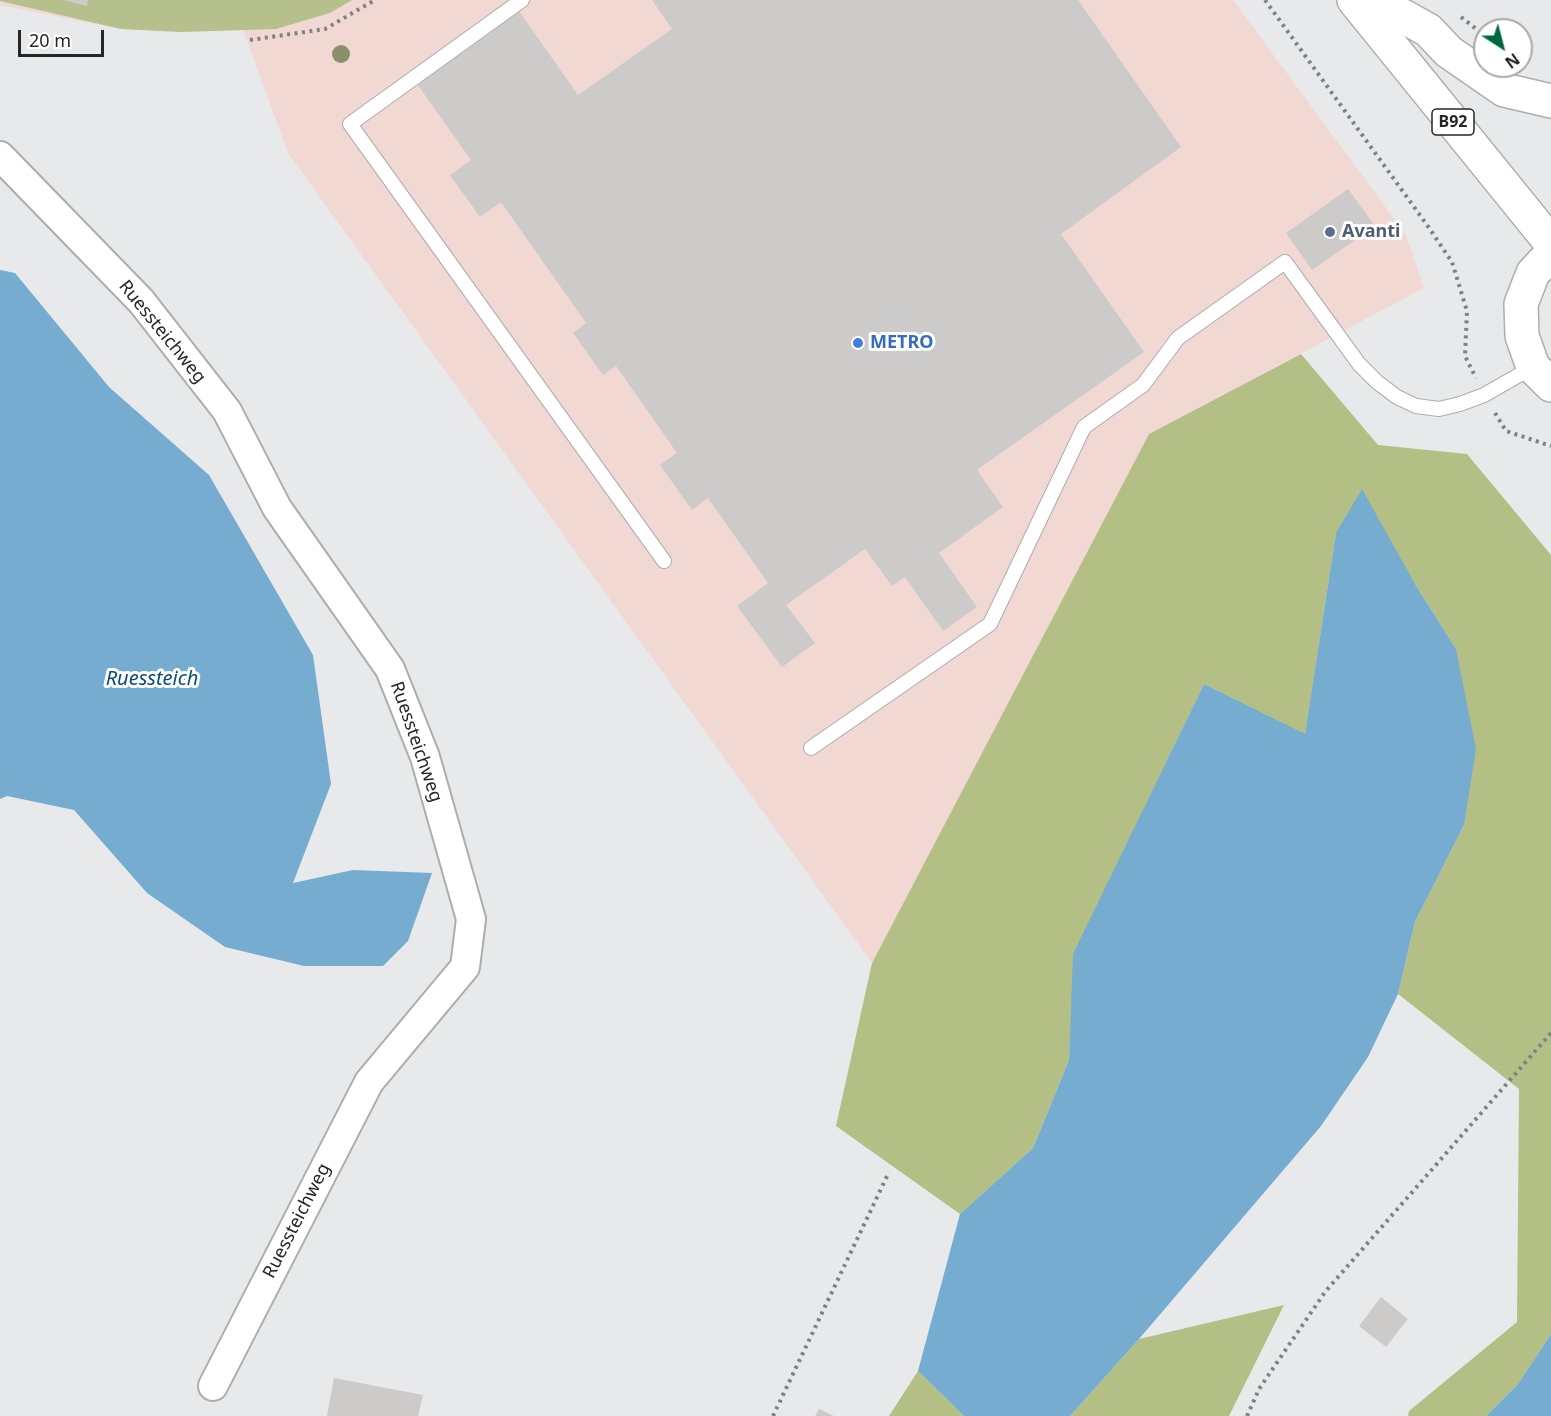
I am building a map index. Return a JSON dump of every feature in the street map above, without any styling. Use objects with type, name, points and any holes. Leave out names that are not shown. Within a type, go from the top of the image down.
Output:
[{"type":"main road","name":"B92","points":[[1354,0],[1551,243]]},
{"type":"main road","points":[[1374,0],[1428,30],[1449,52],[1504,90],[1551,101]]},
{"type":"main road","points":[[1542,376],[1522,336],[1521,304],[1533,273],[1551,254]]},
{"type":"street","name":"Ruessteichweg","points":[[0,156],[141,301],[227,411],[277,508],[390,669],[425,757],[471,919],[465,966],[369,1082],[213,1386]]},
{"type":"lane","points":[[522,0],[350,124],[664,561]]},
{"type":"lane","points":[[811,748],[990,624],[1084,427],[1143,385],[1178,338],[1285,262],[1359,364],[1397,397],[1416,405],[1439,409],[1542,376]]},
{"type":"path","points":[[250,40],[325,29],[375,0]]},
{"type":"path","points":[[1265,0],[1452,262],[1467,311],[1465,356],[1484,395],[1506,430],[1551,446]]},
{"type":"path","points":[[1247,1416],[1259,1389],[1325,1292],[1551,1034]]},
{"type":"path","points":[[773,1416],[889,1172]]},
{"type":"shaded area","points":[[0,0],[1233,0],[1406,235],[1424,288],[1149,434],[872,963],[288,153],[243,30],[181,32],[121,29],[0,5]]},
{"type":"green space","points":[[0,0],[352,0],[330,13],[276,29],[181,32],[121,29]]},
{"type":"green space","points":[[1301,354],[1378,445],[1467,454],[1551,555],[1551,1334],[1518,1384],[1486,1416],[1408,1416],[1409,1411],[1517,1322],[1519,1089],[1398,994],[1415,922],[1464,825],[1456,649],[1415,584],[1336,533],[1305,735],[1204,684],[1074,954],[1069,1060],[1033,1148],[960,1214],[836,1126],[872,963],[1149,434]]},
{"type":"green space","points":[[1284,1305],[1229,1416],[1070,1416],[1139,1339]]},
{"type":"green space","points":[[918,1371],[964,1416],[889,1416]]},
{"type":"water","name":"Ruessteich","points":[[0,270],[15,273],[109,387],[209,475],[313,655],[331,784],[293,883],[353,870],[432,873],[408,941],[383,966],[304,966],[225,947],[147,893],[74,810],[7,796],[0,799]]},
{"type":"water","points":[[1362,489],[1415,584],[1456,649],[1476,749],[1464,825],[1415,922],[1398,994],[1368,1057],[1321,1126],[1070,1416],[964,1416],[918,1371],[960,1214],[1033,1148],[1069,1060],[1073,954],[1204,684],[1305,734],[1336,533]]},
{"type":"water","points":[[1551,1334],[1551,1416],[1486,1416],[1518,1384]]},
{"type":"building","points":[[63,0],[88,0],[87,6]]},
{"type":"building","name":"METRO","points":[[652,0],[1078,0],[1181,147],[1061,234],[1144,352],[977,470],[1003,507],[939,553],[977,607],[943,631],[905,577],[892,586],[865,549],[786,605],[815,643],[782,667],[737,606],[768,583],[708,498],[692,510],[660,465],[677,453],[616,366],[603,375],[573,333],[586,323],[501,202],[480,217],[450,175],[471,160],[417,84],[519,11],[578,95],[672,29]]},
{"type":"building","points":[[1348,189],[1375,226],[1312,270],[1286,233]]},
{"type":"building","points":[[1381,1297],[1408,1319],[1386,1347],[1359,1326]]},
{"type":"building","points":[[334,1378],[423,1395],[418,1416],[327,1416]]},
{"type":"building","points":[[819,1409],[834,1416],[815,1416]]},
{"type":"place","name":"Avanti","points":[[1330,232]]},
{"type":"place","name":"METRO","points":[[858,343]]}]
